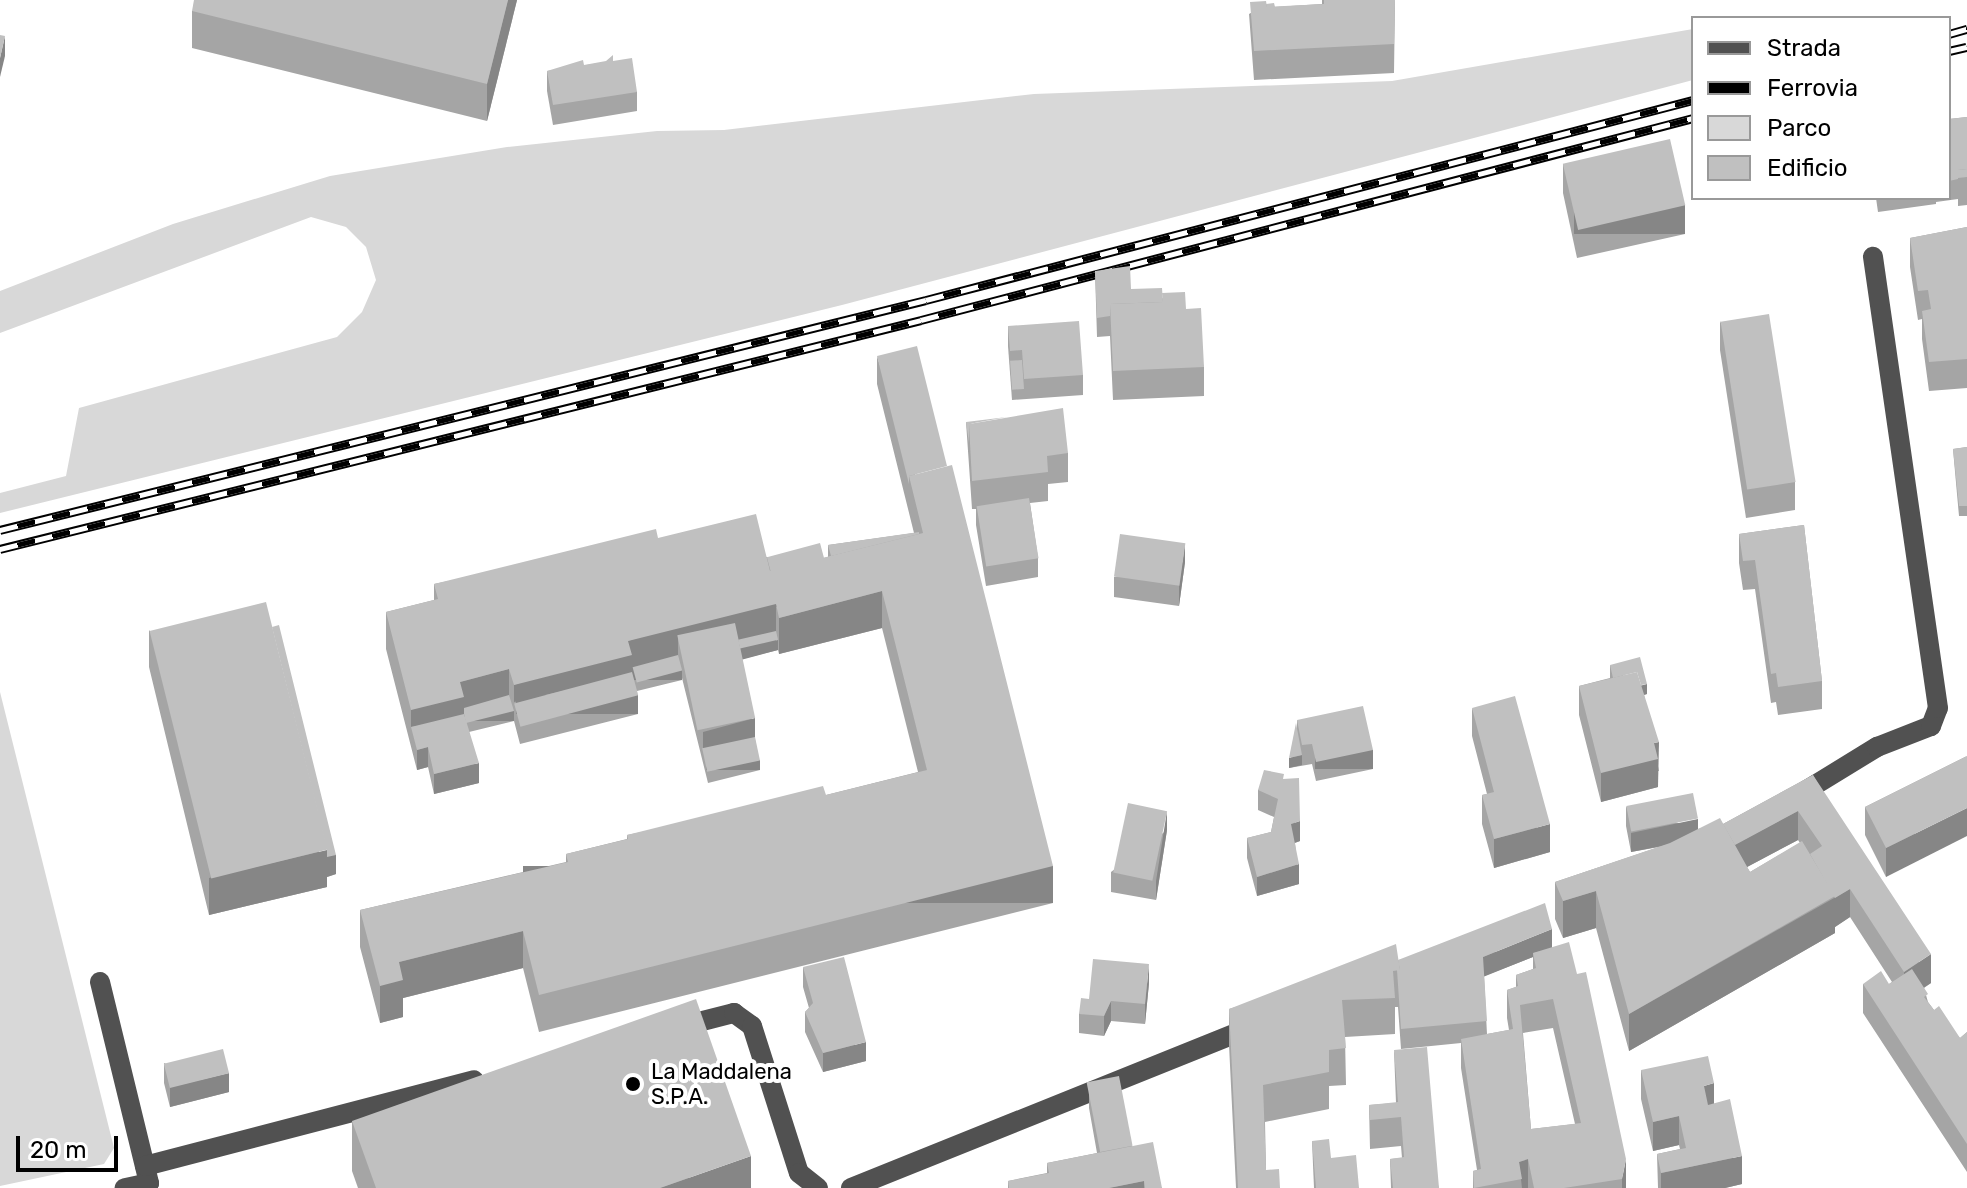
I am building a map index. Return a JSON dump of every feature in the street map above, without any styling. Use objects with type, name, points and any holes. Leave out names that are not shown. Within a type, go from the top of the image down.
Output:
[{"type":"street","points":[[1776,807],[1877,747],[1931,726],[1938,708],[1873,257]]},
{"type":"street","points":[[100,982],[149,1179]]},
{"type":"street","points":[[658,1033],[734,1013],[752,1026],[799,1173],[818,1188]]},
{"type":"street","points":[[851,1188],[1275,1017]]},
{"type":"street","points":[[125,1188],[492,1076]]},
{"type":"green space","points":[[1691,29],[1691,81],[842,305],[0,513],[0,493],[66,476],[79,408],[337,337],[362,312],[376,280],[366,247],[346,227],[311,217],[0,333],[0,291],[173,224],[330,176],[507,147],[657,131],[724,130],[1034,94],[1392,81]]},
{"type":"green space","points":[[0,692],[114,1148],[104,1164],[0,1186]]},
{"type":"building","points":[[194,0],[508,0],[487,84],[192,11]]},
{"type":"building","points":[[1324,0],[1395,0],[1394,44],[1254,51],[1250,2],[1266,1],[1267,7],[1324,4]]},
{"type":"building","points":[[0,35],[5,36],[0,58]]},
{"type":"building","points":[[613,55],[613,61],[632,58],[637,92],[553,105],[547,71],[583,60],[584,65],[606,61]]},
{"type":"building","points":[[1967,117],[1967,169],[1958,170],[1958,179],[1951,181],[1951,119]]},
{"type":"building","points":[[1670,139],[1685,205],[1578,230],[1563,164]]},
{"type":"building","points":[[1967,169],[1967,177],[1958,178],[1958,170]]},
{"type":"building","points":[[1967,227],[1967,359],[1929,362],[1922,311],[1931,309],[1928,290],[1918,291],[1910,238]]},
{"type":"building","points":[[1130,266],[1131,289],[1162,288],[1163,302],[1110,304],[1110,316],[1097,318],[1095,271]]},
{"type":"building","points":[[1185,292],[1186,309],[1201,308],[1204,367],[1113,371],[1110,304],[1163,302],[1162,293]]},
{"type":"building","points":[[1769,314],[1796,482],[1747,490],[1721,322]]},
{"type":"building","points":[[1079,321],[1083,375],[1024,379],[1022,350],[1010,351],[1008,326]]},
{"type":"building","points":[[917,346],[947,466],[909,476],[909,484],[877,356]]},
{"type":"building","points":[[1022,360],[1024,389],[1012,390],[1010,361]]},
{"type":"building","points":[[1063,408],[1068,453],[1047,456],[1048,472],[972,481],[969,424]]},
{"type":"building","points":[[1007,417],[969,424],[969,443],[966,422]]},
{"type":"building","points":[[1967,447],[1967,506],[1959,506],[1953,449]]},
{"type":"building","points":[[952,465],[1053,866],[539,995],[523,931],[399,962],[403,980],[380,986],[360,910],[568,862],[566,854],[628,839],[627,835],[823,786],[826,795],[927,770],[882,591],[779,618],[776,604],[628,641],[632,655],[514,685],[509,669],[460,682],[464,697],[411,710],[386,612],[438,599],[434,584],[656,529],[658,538],[756,514],[770,571],[923,533],[909,476]]},
{"type":"building","points":[[1029,498],[1039,558],[986,567],[977,506]]},
{"type":"building","points":[[1804,525],[1822,681],[1778,687],[1776,673],[1771,674],[1755,560],[1743,561],[1739,534]]},
{"type":"building","points":[[919,532],[831,556],[828,545]]},
{"type":"building","points":[[1120,534],[1185,543],[1179,586],[1114,577]]},
{"type":"building","points":[[820,543],[824,558],[771,573],[767,557]]},
{"type":"building","points":[[266,602],[328,849],[211,878],[150,631]]},
{"type":"building","points":[[735,623],[755,718],[697,730],[677,635]]},
{"type":"building","points":[[279,625],[336,855],[327,857],[272,627]]},
{"type":"building","points":[[776,631],[778,640],[740,649],[738,640]]},
{"type":"building","points":[[678,655],[682,670],[637,683],[633,667]]},
{"type":"building","points":[[1640,657],[1647,684],[1641,685],[1637,672],[1613,678],[1610,665]]},
{"type":"building","points":[[632,672],[638,695],[520,727],[514,704]]},
{"type":"building","points":[[1637,672],[1659,742],[1654,743],[1658,759],[1601,773],[1579,686]]},
{"type":"building","points":[[509,695],[514,711],[466,723],[464,708]]},
{"type":"building","points":[[1515,696],[1550,824],[1494,839],[1482,795],[1494,792],[1472,708]]},
{"type":"building","points":[[1363,706],[1373,750],[1316,762],[1312,744],[1302,745],[1297,720]]},
{"type":"building","points":[[464,714],[479,763],[434,774],[428,747],[417,750],[411,727]]},
{"type":"building","points":[[1296,723],[1302,755],[1289,758]]},
{"type":"building","points":[[755,737],[760,760],[707,772],[702,748]]},
{"type":"building","points":[[1967,756],[1967,808],[1886,848],[1865,807]]},
{"type":"building","points":[[1264,770],[1284,774],[1283,779],[1299,778],[1300,821],[1291,824],[1299,864],[1257,877],[1247,838],[1271,832],[1278,799],[1258,790]]},
{"type":"building","points":[[1813,775],[1931,954],[1904,972],[1850,889],[1835,898],[1810,854],[1822,846],[1798,811],[1735,845],[1723,824]]},
{"type":"building","points":[[1693,793],[1698,819],[1631,831],[1626,806]]},
{"type":"building","points":[[1128,803],[1167,811],[1152,881],[1113,872]]},
{"type":"building","points":[[1720,818],[1750,872],[1802,841],[1835,896],[1629,1014],[1596,891],[1563,901],[1555,882],[1670,843]]},
{"type":"building","points":[[1545,903],[1552,929],[1483,957],[1487,1021],[1401,1029],[1398,960]]},
{"type":"building","points":[[1569,942],[1577,974],[1586,972],[1626,1159],[1622,1179],[1564,1188],[1534,1188],[1528,1159],[1519,1162],[1522,1179],[1474,1188],[1473,1171],[1481,1169],[1461,1039],[1513,1029],[1507,990],[1518,986],[1516,975],[1536,968],[1533,953]],"holes":[[[1553,999],[1581,1123],[1531,1129],[1520,1005]]]},
{"type":"building","points":[[1396,944],[1400,970],[1393,971],[1395,998],[1342,1000],[1346,1048],[1329,1050],[1329,1072],[1263,1085],[1266,1170],[1279,1169],[1280,1188],[1238,1188],[1229,1009]]},
{"type":"building","points":[[844,957],[866,1042],[823,1053],[805,1012],[813,1003],[803,967]]},
{"type":"building","points":[[1093,959],[1149,964],[1145,1004],[1111,1001],[1104,1016],[1079,1014],[1081,998],[1089,999]]},
{"type":"building","points":[[1912,969],[1928,994],[1924,997],[1934,1010],[1939,1006],[1960,1038],[1967,1032],[1967,1144],[1863,984],[1881,971],[1889,984]]},
{"type":"building","name":"La Maddalena S.P.A.","points":[[696,999],[751,1156],[660,1188],[376,1188],[352,1121]]},
{"type":"building","points":[[1427,1047],[1439,1188],[1393,1188],[1390,1159],[1404,1157],[1401,1117],[1370,1120],[1369,1105],[1398,1102],[1394,1050]]},
{"type":"building","points":[[223,1049],[229,1073],[170,1088],[164,1064]]},
{"type":"building","points":[[1708,1056],[1714,1083],[1704,1086],[1708,1105],[1730,1099],[1742,1156],[1661,1173],[1657,1154],[1686,1148],[1679,1116],[1653,1122],[1641,1070]]},
{"type":"building","points":[[1119,1076],[1133,1146],[1100,1152],[1087,1082]]},
{"type":"building","points":[[1329,1139],[1331,1158],[1356,1155],[1359,1188],[1316,1188],[1312,1141]]},
{"type":"building","points":[[1153,1142],[1162,1188],[1145,1188],[1144,1181],[1109,1188],[1009,1188],[1008,1181],[1049,1173],[1047,1163]]},
{"type":"railway","points":[[1951,33],[1967,29]]},
{"type":"railway","points":[[1951,51],[1967,47]]},
{"type":"railway","points":[[0,530],[926,300],[1691,101]]},
{"type":"railway","points":[[0,549],[921,320],[1691,119]]},
{"type":"place","name":"La Maddalena S.P.A.","points":[[633,1084]]}]
